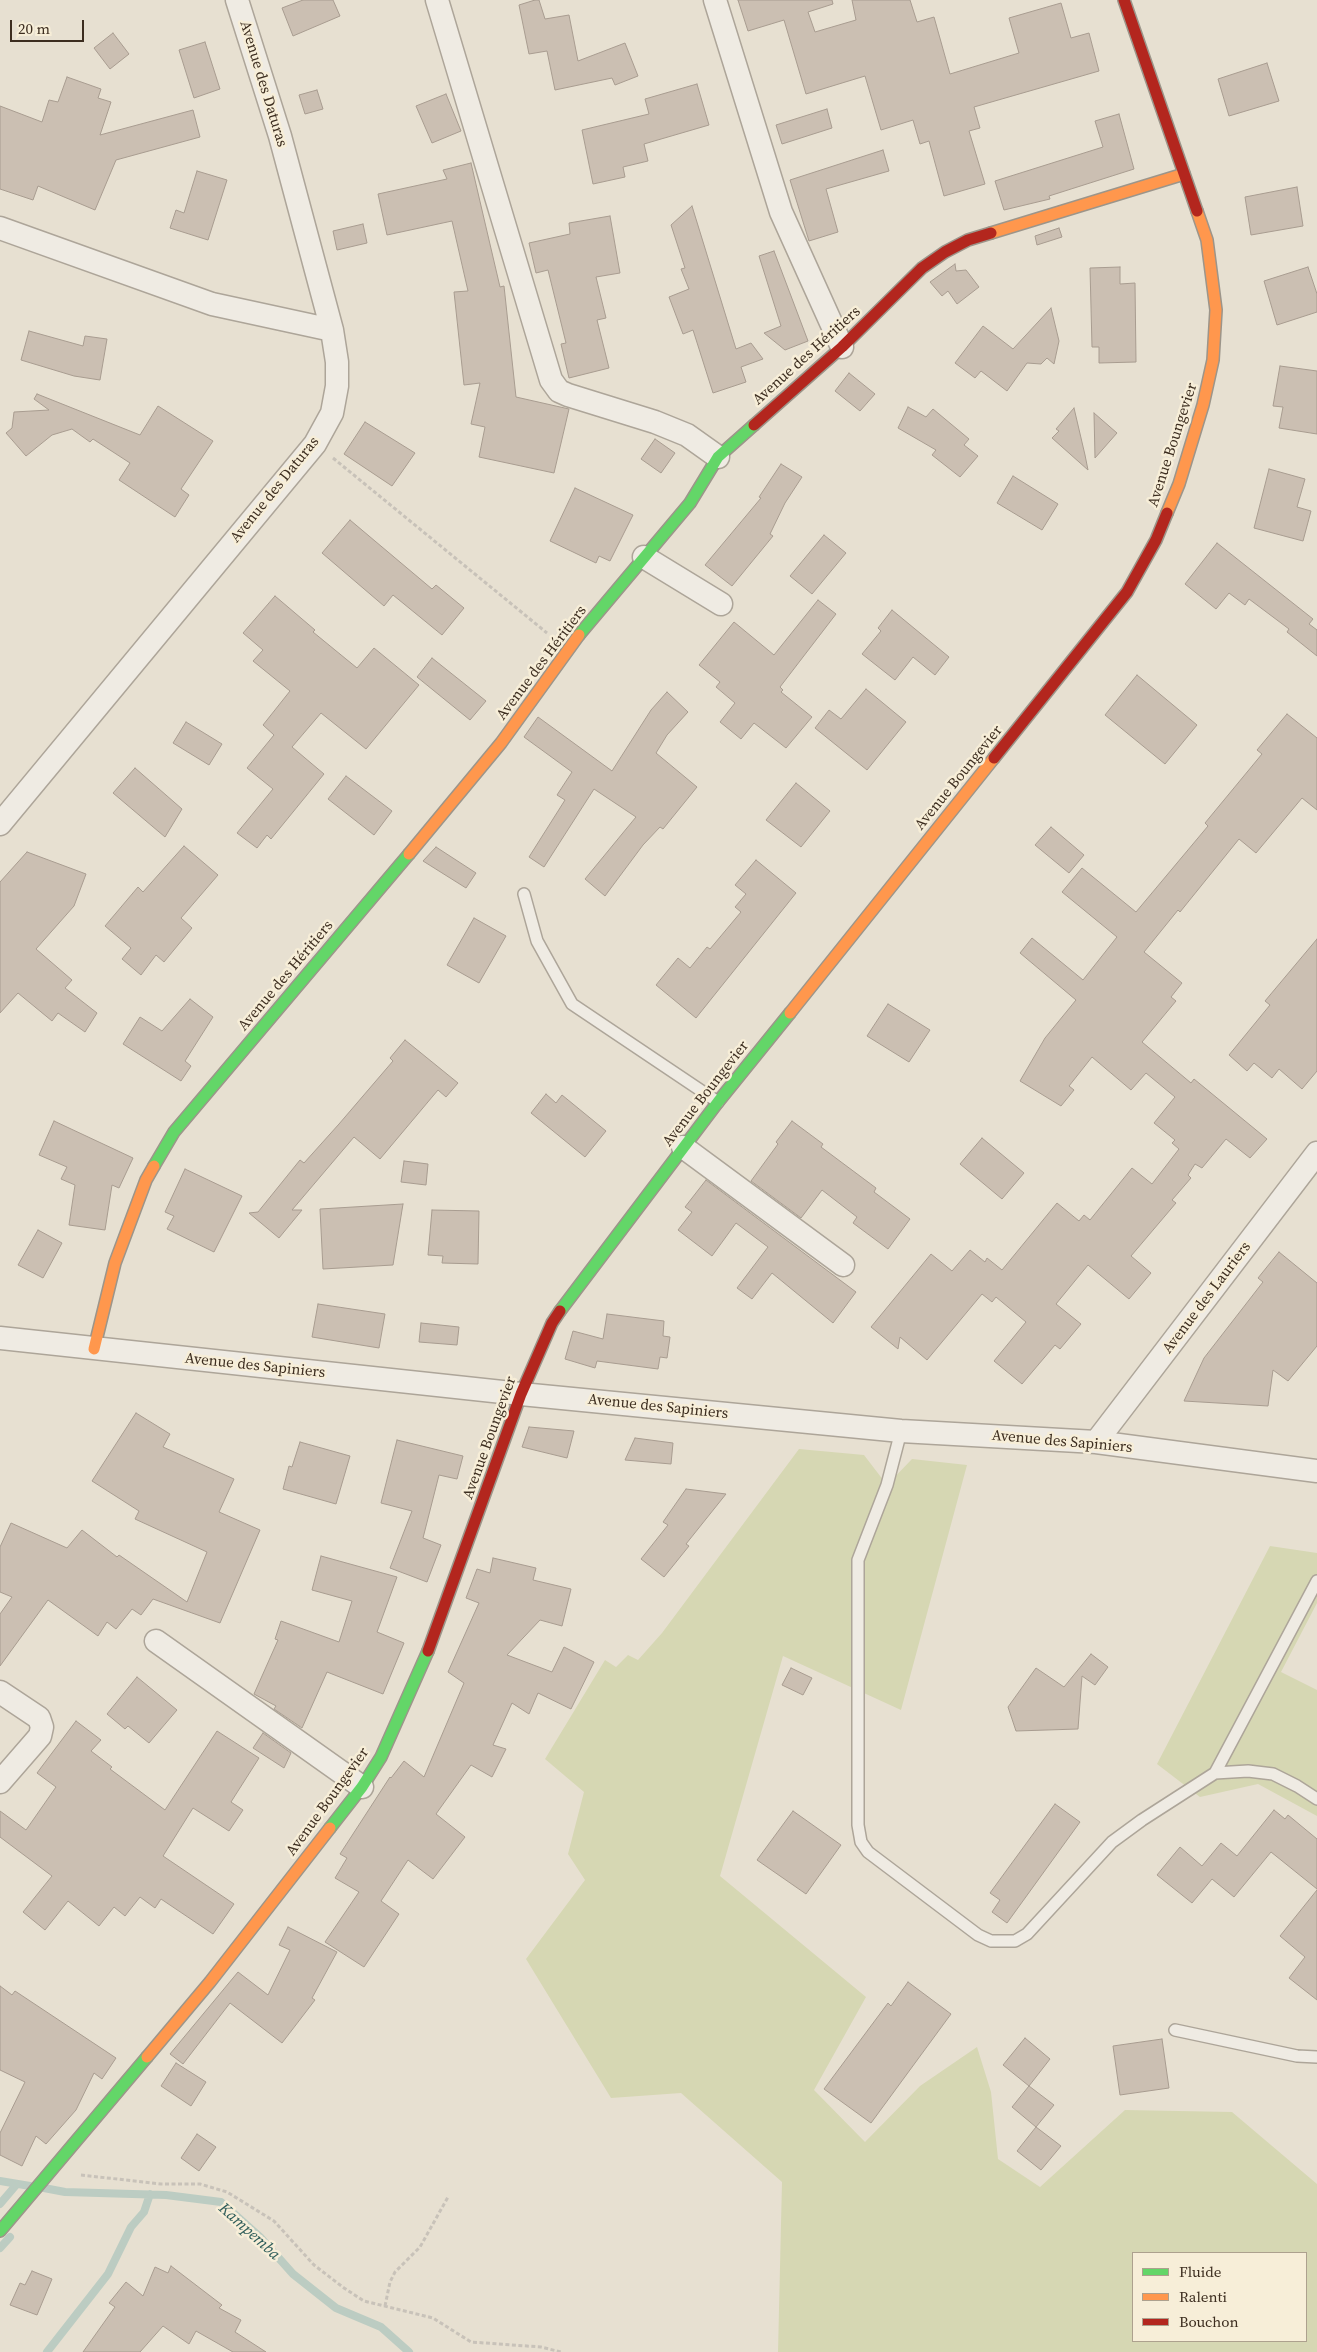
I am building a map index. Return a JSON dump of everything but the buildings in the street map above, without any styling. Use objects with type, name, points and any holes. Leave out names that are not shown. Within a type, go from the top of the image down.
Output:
[{"type":"street","name":"Avenue des Daturas","points":[[0,824],[315,444],[332,413],[337,386],[337,362],[332,330],[280,136],[237,0]]},
{"type":"street","points":[[437,0],[551,380],[559,391],[568,395],[654,422],[687,435],[718,457]]},
{"type":"street","points":[[715,0],[781,212],[842,347]]},
{"type":"street","name":"Avenue Boungevier","points":[[0,2231],[210,1982],[362,1786],[381,1757],[427,1654],[521,1394],[552,1323],[570,1295],[718,1102],[1127,592],[1156,540],[1179,484],[1203,404],[1214,360],[1216,310],[1207,240],[1124,0]]},
{"type":"street","name":"Avenue des Héritiers","points":[[94,1349],[115,1263],[146,1180],[174,1132],[495,750],[567,650],[690,503],[718,457],[842,347],[922,268],[945,252],[968,240],[1184,174]]},
{"type":"street","points":[[0,228],[212,304],[332,330]]},
{"type":"street","points":[[644,558],[721,604]]},
{"type":"street","points":[[0,794],[22,796]]},
{"type":"street","points":[[683,1147],[843,1265]]},
{"type":"street","name":"Avenue des Lauriers","points":[[1096,1442],[1317,1153]]},
{"type":"street","name":"Avenue des Sapiniers","points":[[2,1343],[94,1349],[521,1394],[901,1431],[1096,1442],[1317,1471]]},
{"type":"street","points":[[156,1641],[362,1786]]},
{"type":"street","points":[[0,1692],[39,1718],[42,1727],[40,1736],[0,1782]]},
{"type":"lane","points":[[524,894],[537,941],[572,1004],[718,1102]]},
{"type":"lane","points":[[901,1431],[887,1485],[858,1560],[858,1825],[860,1842],[868,1852],[978,1935],[991,1941],[1015,1941],[1027,1934],[1112,1842],[1142,1820],[1215,1773],[1317,1581]]},
{"type":"lane","points":[[1215,1773],[1248,1771],[1273,1774],[1298,1786],[1317,1799]]},
{"type":"lane","points":[[1175,2030],[1297,2056],[1317,2057]]},
{"type":"path","points":[[315,444],[567,650]]},
{"type":"path","points":[[48,2172],[161,2184],[200,2184],[227,2192],[274,2221],[314,2265],[364,2301],[433,2318],[471,2342],[541,2347],[561,2352]]},
{"type":"path","points":[[384,2306],[390,2282],[395,2272],[420,2247],[448,2197]]},
{"type":"green space","points":[[799,1449],[864,1455],[887,1485],[912,1459],[967,1465],[901,1710],[783,1656],[720,1876],[866,1997],[814,2090],[865,2142],[920,2086],[977,2047],[991,2092],[998,2159],[1040,2187],[1125,2110],[1232,2112],[1317,2184],[1317,2352],[778,2352],[782,2182],[681,2093],[611,2098],[526,1959],[585,1880],[568,1854],[584,1792],[545,1759],[605,1660],[616,1667],[628,1655],[638,1660],[662,1633]]},
{"type":"green space","points":[[1270,1546],[1317,1553],[1317,1603],[1281,1672],[1317,1690],[1317,1816],[1258,1784],[1200,1797],[1157,1764]]},
{"type":"waterway","name":"Kampemba","points":[[0,2181],[30,2186]]},
{"type":"waterway","points":[[0,2204],[17,2184]]},
{"type":"waterway","name":"Kampemba","points":[[44,2188],[65,2192],[166,2195],[221,2202],[260,2237],[293,2274],[336,2308],[381,2327],[409,2352]]},
{"type":"waterway","points":[[47,2352],[108,2274],[131,2227],[144,2212],[150,2194]]},
{"type":"waterway","points":[[0,2248],[10,2237]]},
{"type":"traffic: fast","points":[[579,635],[690,503],[718,457],[754,425]]},
{"type":"traffic: fast","points":[[154,1166],[174,1132],[409,854]]},
{"type":"traffic: fast","points":[[560,1311],[718,1102],[790,1013]]},
{"type":"traffic: fast","points":[[330,1828],[362,1787],[381,1757],[428,1651]]},
{"type":"traffic: fast","points":[[0,2231],[147,2057]]},
{"type":"traffic: slow","points":[[991,233],[1184,174]]},
{"type":"traffic: slow","points":[[1167,513],[1179,484],[1203,405],[1213,360],[1216,310],[1207,240],[1197,211]]},
{"type":"traffic: slow","points":[[409,854],[501,743],[579,635]]},
{"type":"traffic: slow","points":[[790,1013],[994,758]]},
{"type":"traffic: slow","points":[[94,1349],[115,1263],[146,1180],[154,1166]]},
{"type":"traffic: slow","points":[[147,2057],[210,1982],[330,1828]]},
{"type":"traffic: jam","points":[[1124,0],[1197,211]]},
{"type":"traffic: jam","points":[[754,425],[842,347],[922,268],[945,252],[968,240],[991,233]]},
{"type":"traffic: jam","points":[[994,758],[1127,592],[1156,540],[1167,513]]},
{"type":"traffic: jam","points":[[428,1651],[521,1394],[552,1323],[560,1311]]}]
